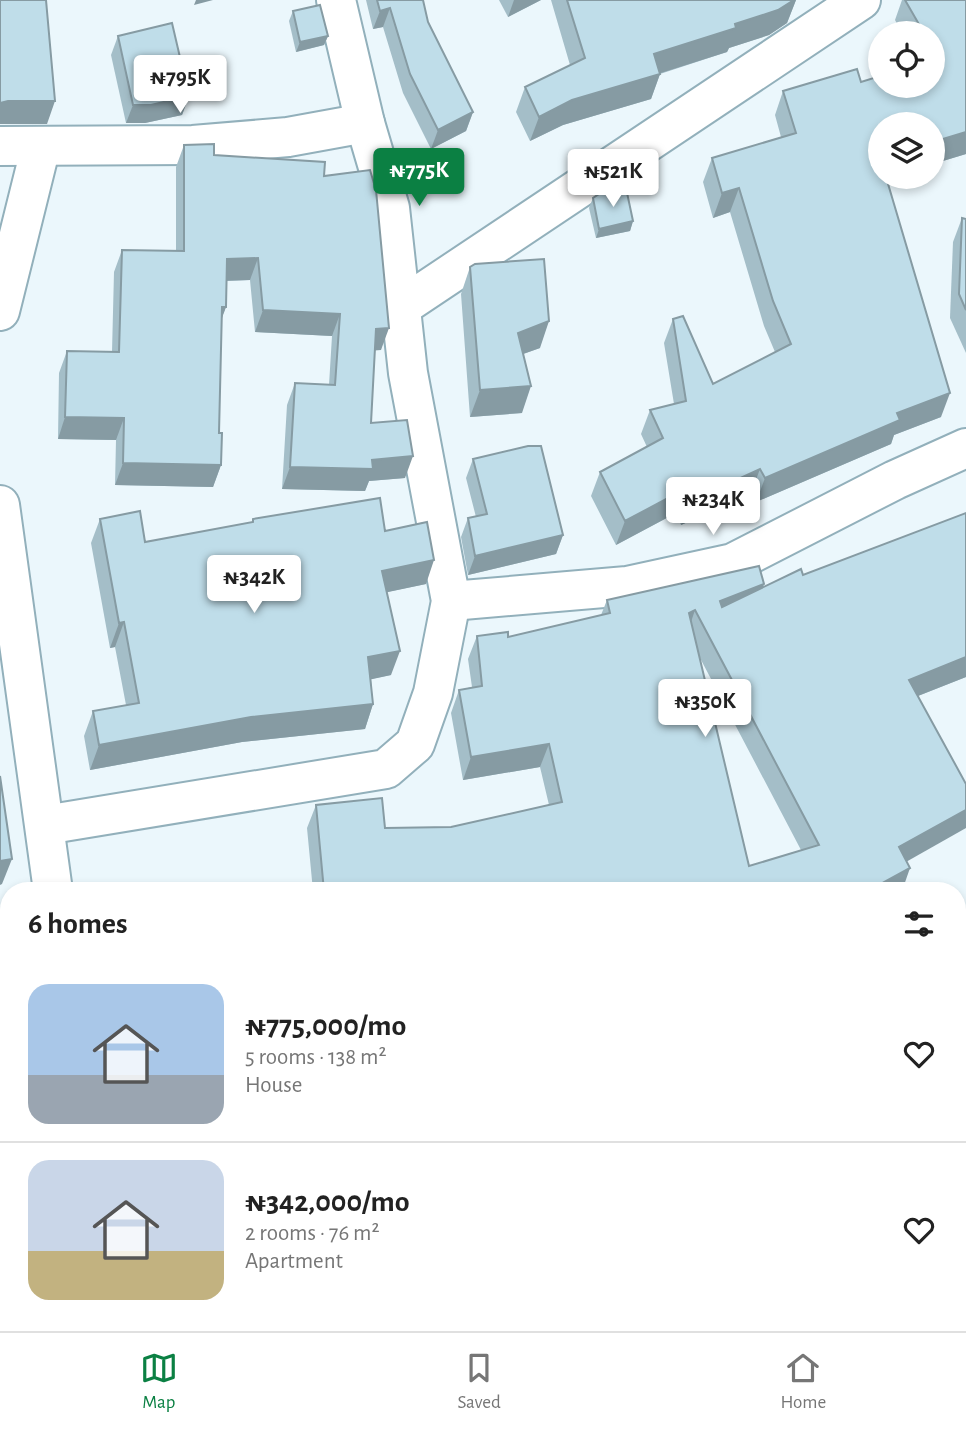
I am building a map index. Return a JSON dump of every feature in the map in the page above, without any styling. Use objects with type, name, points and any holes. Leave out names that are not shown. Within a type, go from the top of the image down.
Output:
[{"type":"street","points":[[45,825],[386,769],[415,744],[433,693],[451,601],[408,373],[390,208],[365,123],[336,0]]},
{"type":"street","points":[[401,307],[861,0]]},
{"type":"street","points":[[0,146],[193,145],[288,137],[365,123]]},
{"type":"street","points":[[0,311],[41,146]]},
{"type":"street","points":[[451,601],[627,586],[733,563],[895,480],[966,448]]},
{"type":"street","points":[[0,505],[52,882]]},
{"type":"building","points":[[0,0],[46,0],[55,101],[0,103]]},
{"type":"building","points":[[377,0],[423,0],[428,22],[473,112],[438,130],[410,74],[390,8],[380,11]]},
{"type":"building","points":[[567,0],[794,0],[778,10],[735,24],[736,28],[654,54],[660,74],[572,100],[539,117],[525,87],[585,58]]},
{"type":"building","points":[[905,0],[966,0],[966,132],[945,138],[945,112],[868,112],[868,189],[890,189],[950,393],[897,413],[900,420],[765,478],[760,469],[690,501],[685,489],[625,521],[600,472],[663,438],[650,410],[686,401],[673,319],[683,316],[713,384],[791,344],[773,301],[739,188],[722,193],[712,158],[796,133],[783,91],[857,69],[861,82],[868,80],[868,98],[945,98],[945,21],[917,21]]},
{"type":"building","points":[[320,5],[328,36],[300,42],[293,11]]},
{"type":"building","points":[[172,23],[189,96],[151,105],[133,105],[118,36]]},
{"type":"building","points":[[214,144],[214,155],[325,162],[324,176],[370,170],[376,190],[389,328],[376,329],[371,423],[407,420],[413,456],[372,460],[373,469],[290,467],[295,383],[335,385],[340,314],[263,310],[258,258],[227,259],[226,307],[222,307],[219,433],[222,433],[221,465],[123,463],[124,418],[65,417],[67,351],[119,352],[122,250],[184,251],[184,145]]},
{"type":"building","points":[[626,188],[633,221],[599,229],[593,198]]},
{"type":"building","points":[[962,218],[966,219],[966,310],[959,294]]},
{"type":"building","points":[[544,259],[549,321],[518,333],[531,386],[480,390],[470,267],[475,264]]},
{"type":"building","points":[[528,446],[541,446],[563,535],[475,556],[468,518],[487,514],[473,459]]},
{"type":"building","points":[[380,498],[385,531],[427,522],[434,560],[382,571],[400,651],[368,657],[373,704],[251,717],[99,745],[93,711],[139,703],[124,622],[119,623],[100,519],[140,511],[145,542],[253,522],[253,519]]},
{"type":"building","points":[[966,513],[966,657],[909,680],[966,784],[966,810],[899,847],[910,868],[884,882],[323,882],[316,805],[382,798],[385,828],[451,827],[562,802],[549,744],[471,757],[459,690],[482,686],[477,636],[508,632],[508,637],[610,613],[607,600],[759,566],[764,584],[720,601],[722,607],[801,569],[803,575]],"holes":[[[695,610],[819,845],[749,866],[689,613]]]},
{"type":"building","points":[[0,776],[12,859],[0,861]]}]
